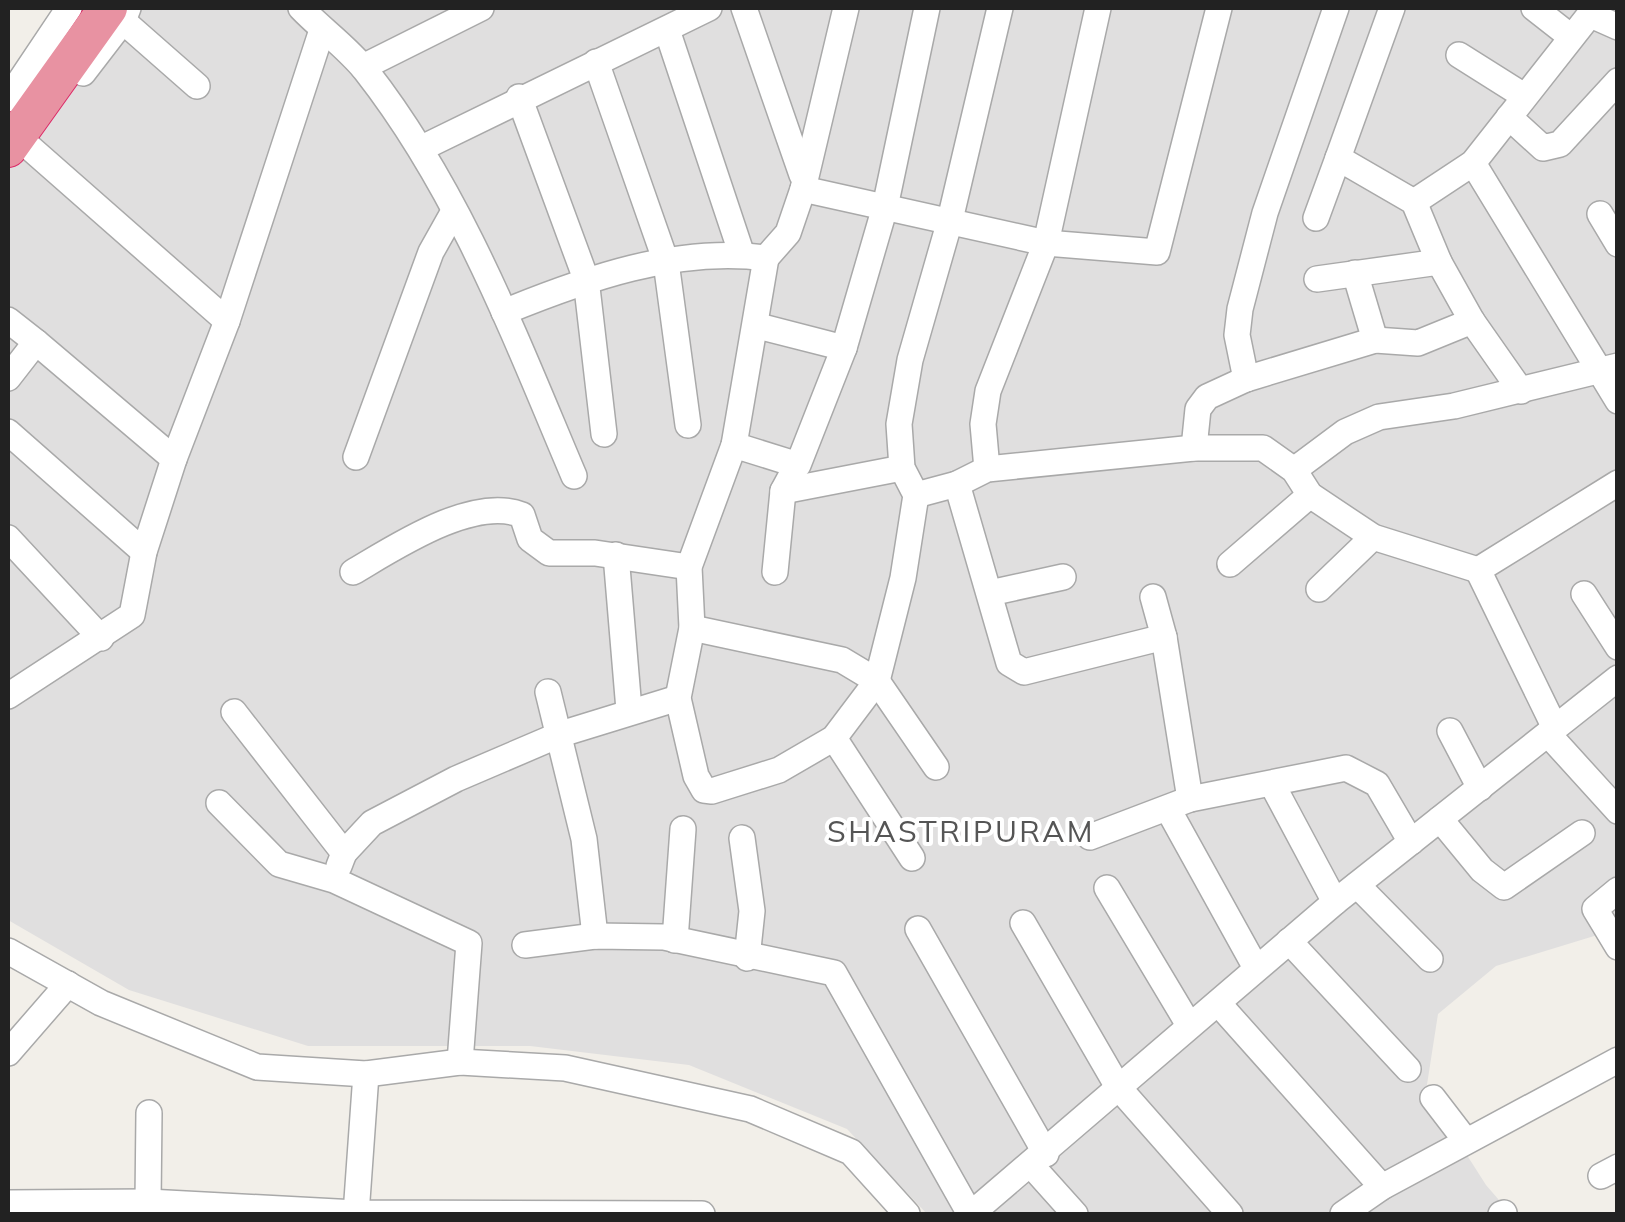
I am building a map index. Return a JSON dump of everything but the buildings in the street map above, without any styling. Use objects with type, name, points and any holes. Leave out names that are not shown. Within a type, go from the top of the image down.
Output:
[{"type":"highway","points":[[14,138],[86,8]]},
{"type":"highway","points":[[14,138],[120,12]]},
{"type":"street","points":[[8,99],[69,8]]},
{"type":"street","points":[[301,8],[363,67],[422,148],[504,312],[574,476]]},
{"type":"street","points":[[363,67],[438,17],[481,8]]},
{"type":"street","points":[[422,148],[518,97],[710,8]]},
{"type":"street","points":[[745,8],[803,182]]},
{"type":"street","points":[[504,312],[586,279],[666,262],[754,256],[788,233],[846,8]]},
{"type":"street","points":[[774,572],[782,491],[798,464],[844,348],[885,207],[927,8]]},
{"type":"street","points":[[666,30],[754,256],[758,326],[734,445],[689,567],[692,628],[678,698],[696,776],[704,790],[712,792],[779,770],[834,738],[878,682],[903,578],[916,495],[902,468],[900,424],[910,360],[950,224],[1000,8]]},
{"type":"street","points":[[987,469],[983,424],[988,391],[1046,244],[1098,8]]},
{"type":"street","points":[[803,182],[950,224],[1046,244],[1157,252],[1219,8]]},
{"type":"street","points":[[1246,379],[1237,335],[1240,308],[1265,212],[1336,8]]},
{"type":"street","points":[[1316,218],[1392,8]]},
{"type":"street","points":[[1534,8],[1571,37]]},
{"type":"street","points":[[1414,202],[1474,163],[1593,11],[1618,26]]},
{"type":"street","points":[[120,12],[197,86]]},
{"type":"street","points":[[8,696],[132,615],[144,552],[174,459],[227,321],[322,30]]},
{"type":"street","points":[[1459,56],[1516,106],[1544,148],[1560,144],[1618,82]]},
{"type":"street","points":[[596,62],[666,262],[688,426]]},
{"type":"street","points":[[518,97],[586,279],[604,434]]},
{"type":"street","points":[[8,172],[14,138]]},
{"type":"street","points":[[14,138],[227,321]]},
{"type":"street","points":[[1338,158],[1414,202],[1439,262],[1472,321],[1521,391]]},
{"type":"street","points":[[1474,163],[1610,368],[1618,401]]},
{"type":"street","points":[[356,457],[430,252],[454,211]]},
{"type":"street","points":[[1600,214],[1618,244]]},
{"type":"street","points":[[1317,279],[1439,262]]},
{"type":"street","points":[[1356,273],[1375,340]]},
{"type":"street","points":[[8,320],[174,459]]},
{"type":"street","points":[[1194,448],[1198,409],[1207,397],[1246,379],[1375,340],[1418,343],[1472,321]]},
{"type":"street","points":[[758,326],[844,348]]},
{"type":"street","points":[[8,378],[36,342]]},
{"type":"street","points":[[1294,470],[1346,432],[1378,416],[1521,391],[1610,368]]},
{"type":"street","points":[[8,432],[144,552]]},
{"type":"street","points":[[734,445],[798,464]]},
{"type":"street","points":[[916,495],[957,484],[987,469],[1194,448],[1263,448],[1294,470],[1310,495],[1374,537],[1478,570],[1551,732],[1618,811]]},
{"type":"street","points":[[782,491],[902,468]]},
{"type":"street","points":[[1478,570],[1618,483]]},
{"type":"street","points":[[957,484],[1009,663],[1024,672],[1164,637]]},
{"type":"street","points":[[1230,564],[1310,495]]},
{"type":"street","points":[[353,572],[426,529],[486,512],[522,515],[530,539],[548,553],[616,556],[689,567]]},
{"type":"street","points":[[1319,588],[1374,537]]},
{"type":"street","points":[[8,538],[101,638]]},
{"type":"street","points":[[616,556],[629,710]]},
{"type":"street","points":[[990,594],[1063,578]]},
{"type":"street","points":[[1584,594],[1618,647]]},
{"type":"street","points":[[1154,597],[1164,637],[1179,804],[1256,968]]},
{"type":"street","points":[[692,628],[842,660],[878,682],[936,766]]},
{"type":"street","points":[[525,945],[595,936],[675,940],[746,958],[834,973],[971,1214],[1334,902],[1617,679]]},
{"type":"street","points":[[548,692],[562,734],[584,839],[595,936]]},
{"type":"street","points":[[334,880],[344,853],[372,822],[398,806],[562,734],[629,710],[678,698]]},
{"type":"street","points":[[234,712],[344,853]]},
{"type":"street","points":[[1450,731],[1480,788]]},
{"type":"street","points":[[834,738],[912,858]]},
{"type":"street","points":[[1090,837],[1179,804],[1322,770],[1356,770],[1377,784],[1411,842]]},
{"type":"street","points":[[1272,784],[1334,902]]},
{"type":"street","points":[[219,803],[279,864],[334,880],[469,943],[460,1062]]},
{"type":"street","points":[[1440,819],[1482,870],[1504,888],[1582,833]]},
{"type":"street","points":[[675,940],[684,828]]},
{"type":"street","points":[[742,838],[752,911],[746,958]]},
{"type":"street","points":[[1357,885],[1430,958]]},
{"type":"street","points":[[1107,888],[1189,1025]]},
{"type":"street","points":[[1618,890],[1596,914],[1618,946]]},
{"type":"street","points":[[1023,923],[1118,1088],[1230,1214]]},
{"type":"street","points":[[918,929],[1038,1160],[1074,1214]]},
{"type":"street","points":[[1290,941],[1408,1069]]},
{"type":"street","points":[[8,951],[68,984],[257,1068],[366,1074],[460,1062],[565,1068],[750,1109],[851,1152],[907,1214]]},
{"type":"street","points":[[8,1053],[68,984]]},
{"type":"street","points":[[1218,1003],[1382,1187]]},
{"type":"street","points":[[1343,1214],[1382,1187],[1618,1060]]},
{"type":"street","points":[[356,1214],[366,1074]]},
{"type":"street","points":[[1434,1098],[1466,1141]]},
{"type":"street","points":[[148,1202],[149,1113]]},
{"type":"street","points":[[8,1202],[148,1202],[356,1214],[702,1214]]},
{"type":"shaded area","points":[[120,8],[1617,8],[1617,929],[1496,966],[1438,1014],[1426,1091],[1486,1185],[1511,1214],[927,1214],[847,1129],[689,1065],[530,1046],[308,1046],[129,990],[8,920],[8,163]]},
{"type":"district","name":"SHASTRIPURAM","points":[[961,832]]}]
